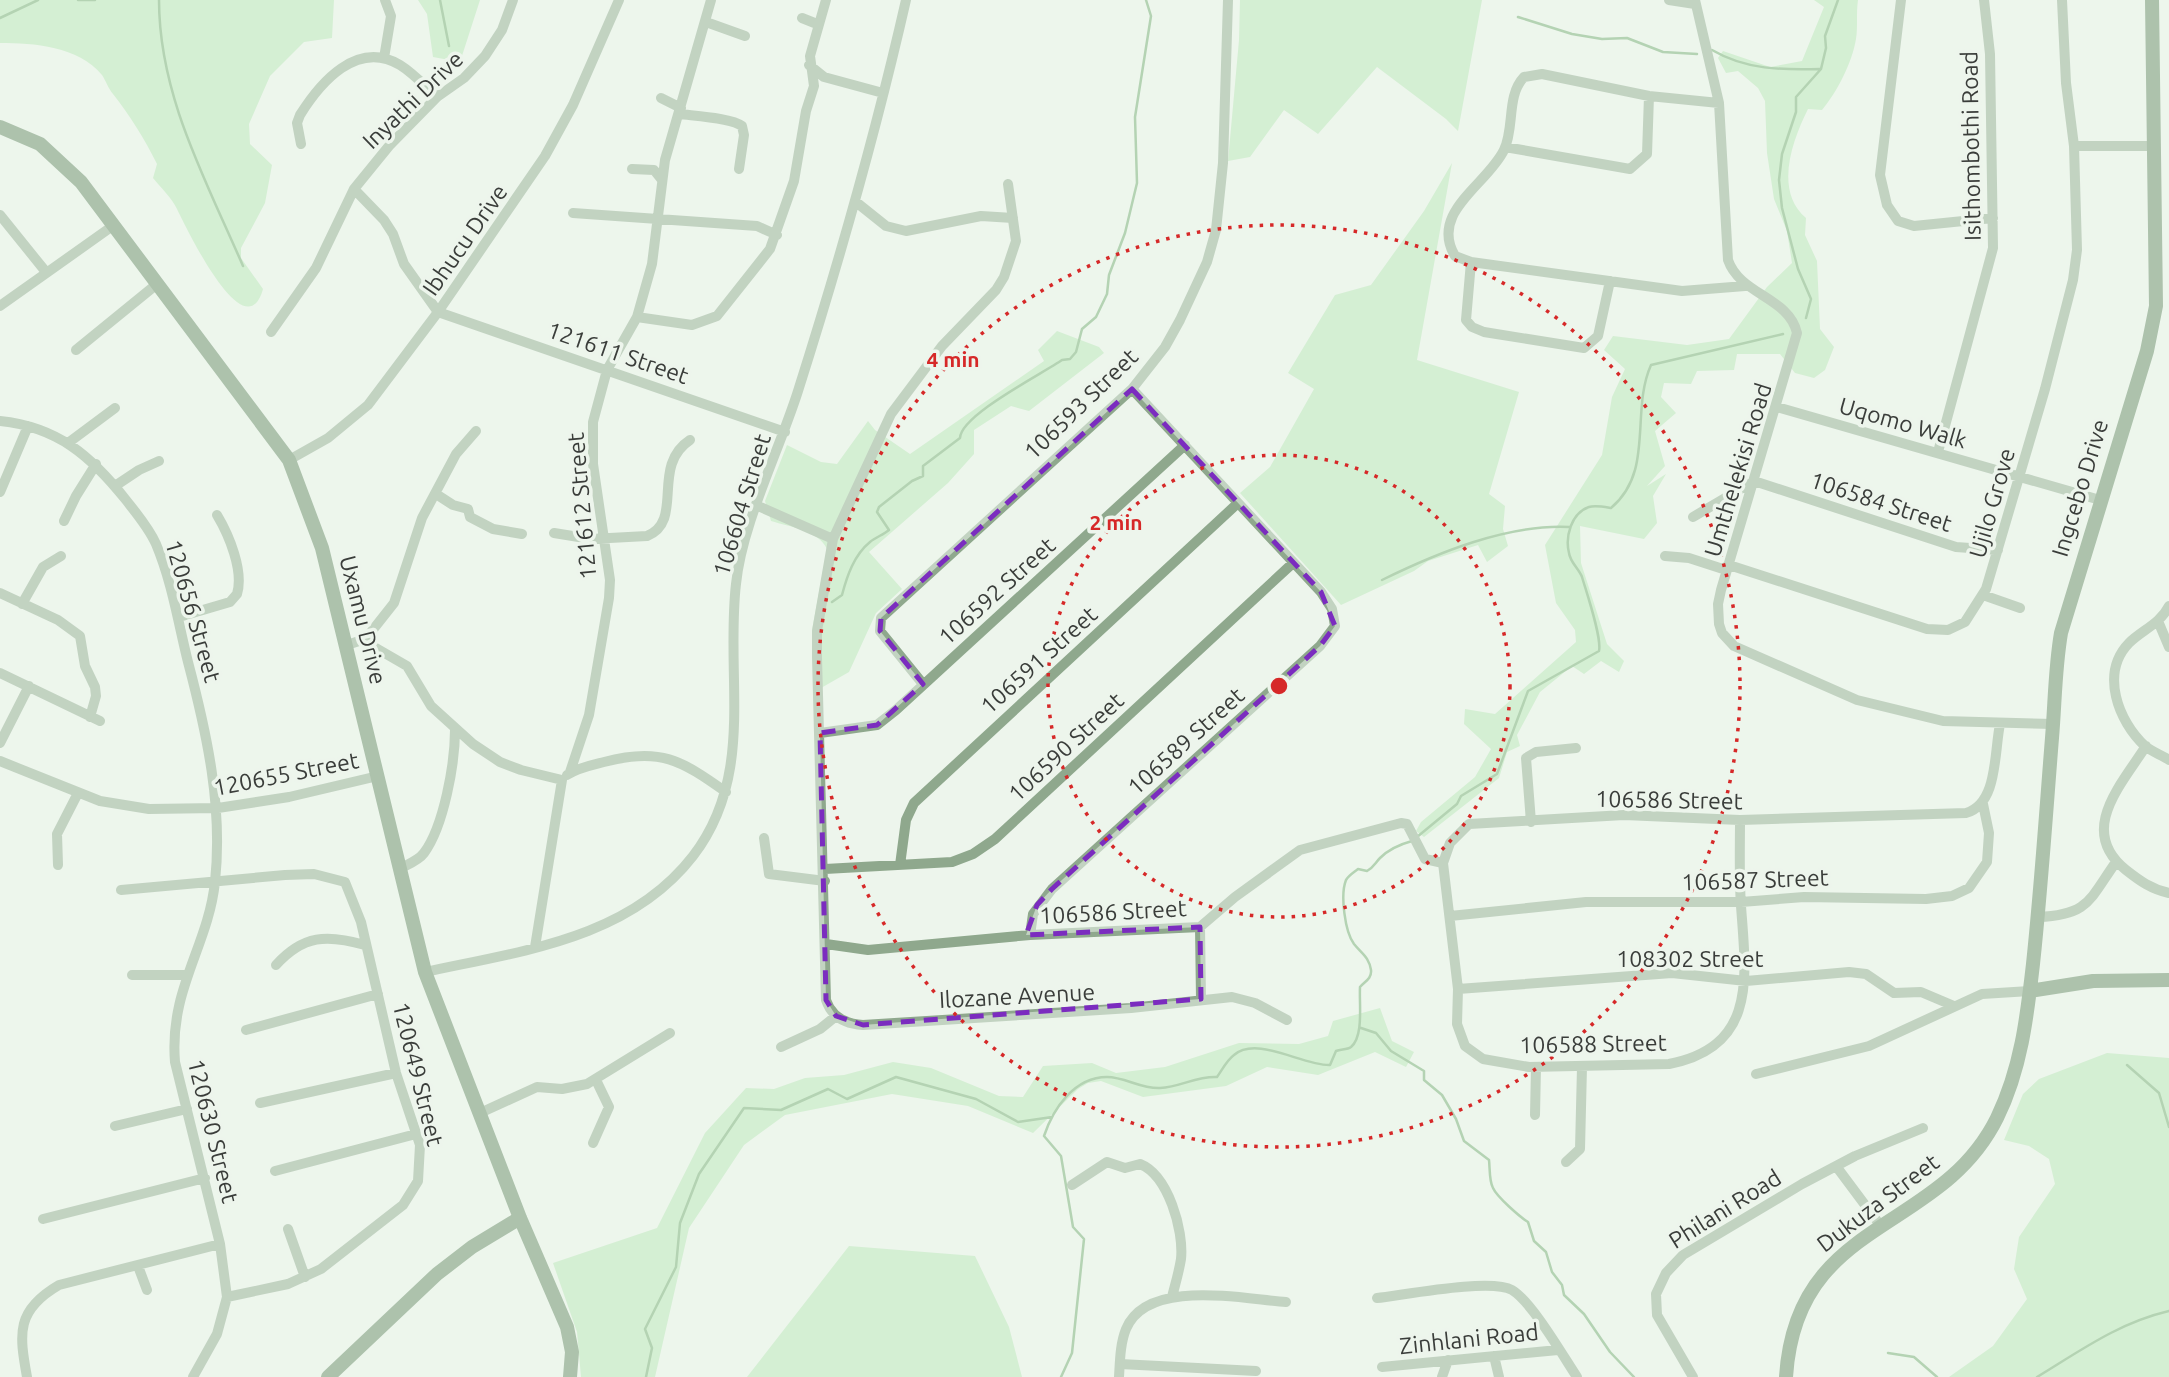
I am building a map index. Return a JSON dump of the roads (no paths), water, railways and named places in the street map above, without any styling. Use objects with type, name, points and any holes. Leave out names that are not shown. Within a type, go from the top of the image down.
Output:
[{"type":"main road","name":"Ingcebo Drive","points":[[2030,990],[2053,724],[2054,674],[2061,633],[2154,322],[2158,270],[2152,0]]},
{"type":"main road","name":"Uxamu Drive","points":[[0,127],[27,136],[53,154],[81,182],[289,460],[313,519],[347,645],[425,972],[520,1219]]},
{"type":"main road","points":[[2030,990],[2093,981],[2169,981]]},
{"type":"main road","name":"Dukuza Street","points":[[1786,1377],[1792,1335],[1809,1294],[1841,1254],[1946,1181],[1986,1137],[2015,1074],[2030,990]]},
{"type":"main road","points":[[328,1377],[437,1274],[472,1247],[520,1219],[568,1327],[572,1352],[570,1377]]},
{"type":"street","points":[[384,58],[391,16],[385,0]]},
{"type":"street","name":"Inyathi Drive","points":[[271,332],[316,268],[354,189],[389,146],[437,97],[464,78],[485,56],[502,30],[513,0]]},
{"type":"street","name":"Ibhucu Drive","points":[[289,460],[328,438],[368,405],[438,312],[545,156],[573,104],[619,0]]},
{"type":"street","name":"121612 Street","points":[[570,772],[589,715],[602,650],[610,580],[601,538],[592,444],[598,394],[607,370],[637,317],[652,264],[662,180],[711,0]]},
{"type":"street","points":[[637,317],[692,325],[717,316],[741,290],[777,235],[794,181],[814,86],[809,65],[817,24],[826,0]]},
{"type":"street","name":"106604 Street","points":[[425,972],[535,947],[611,923],[651,896],[693,856],[708,834],[726,792],[736,727],[736,584],[758,506],[785,432],[856,202],[906,0]]},
{"type":"street","name":"106593 Street","points":[[923,684],[880,631],[881,618],[1132,388],[1165,347],[1207,262],[1216,230],[1223,163],[1228,0]]},
{"type":"street","points":[[1669,0],[1695,2]]},
{"type":"street","points":[[1901,0],[1881,175],[1884,196],[1893,216],[1907,225],[1993,218]]},
{"type":"street","name":"Isithombothi Road","points":[[1938,452],[1990,265],[1993,218],[1990,54],[1984,0]]},
{"type":"street","name":"Ujilo Grove","points":[[1665,556],[1689,558],[1723,569],[1729,565],[1927,629],[1948,630],[1965,622],[1983,595],[1998,550],[2073,281],[2077,250],[2074,146],[2062,36],[2062,0]]},
{"type":"street","name":"Umthelekisi Road","points":[[1695,2],[1719,103],[1728,260],[1735,275],[1745,286],[1789,314],[1795,326],[1796,342],[1729,565],[1717,614],[1722,633],[1734,646],[1869,705],[1943,721],[2053,724]]},
{"type":"street","points":[[802,18],[817,24]]},
{"type":"street","points":[[706,22],[744,36]]},
{"type":"street","points":[[301,144],[298,123],[300,115],[334,72],[368,58],[384,58],[400,65],[437,97]]},
{"type":"street","points":[[809,65],[824,77],[883,93]]},
{"type":"street","points":[[1719,103],[1649,96],[1564,78],[1528,76],[1516,87],[1505,148],[1451,218],[1447,237],[1450,247],[1459,259],[1471,261],[1682,290],[1745,286]]},
{"type":"street","points":[[814,86],[824,77]]},
{"type":"street","points":[[1505,148],[1630,169],[1643,160],[1648,152],[1649,96]]},
{"type":"street","points":[[661,98],[681,111],[713,121],[730,119],[742,126],[744,135],[739,169]]},
{"type":"street","points":[[2074,146],[2155,146]]},
{"type":"street","points":[[632,169],[654,170],[662,180]]},
{"type":"street","points":[[781,1048],[829,1023],[836,1016],[826,1000],[825,869],[817,631],[833,539],[891,414],[942,346],[996,290],[1004,277],[1016,241],[1008,184]]},
{"type":"street","points":[[354,189],[384,220],[404,264],[438,312]]},
{"type":"street","points":[[856,202],[886,226],[906,231],[981,216],[1013,218]]},
{"type":"street","points":[[573,213],[757,226],[777,235]]},
{"type":"street","points":[[0,215],[46,272]]},
{"type":"street","points":[[0,306],[114,225]]},
{"type":"street","points":[[1471,261],[1465,317],[1469,325],[1484,332],[1584,348],[1598,336],[1610,281]]},
{"type":"street","points":[[76,350],[157,284]]},
{"type":"street","name":"121611 Street","points":[[438,312],[785,432]]},
{"type":"street","name":"106589 Street","points":[[1030,934],[1033,914],[1056,886],[1331,634],[1336,619],[1332,608],[1293,563],[1132,388]]},
{"type":"street","name":"Uqomo Walk","points":[[1777,407],[2099,500]]},
{"type":"street","points":[[68,443],[115,408]]},
{"type":"street","name":"120656 Street","points":[[0,421],[28,426],[68,443],[96,464],[155,541],[179,617],[202,715],[218,808]]},
{"type":"street","points":[[0,492],[28,426]]},
{"type":"street","points":[[347,645],[364,641],[394,603],[413,540],[456,454],[476,431]]},
{"type":"street","points":[[554,533],[578,538],[601,538],[647,536],[655,532],[665,515],[668,474],[677,448],[690,440]]},
{"type":"street","name":"106592 Street","points":[[820,733],[877,725],[1185,445]]},
{"type":"street","points":[[115,486],[138,470],[159,461]]},
{"type":"street","points":[[64,521],[96,464]]},
{"type":"street","points":[[1693,517],[1754,481]]},
{"type":"street","name":"106584 Street","points":[[1754,481],[1956,547],[1998,550]]},
{"type":"street","points":[[436,494],[453,505],[468,509],[471,517],[479,523],[522,534]]},
{"type":"street","name":"106591 Street","points":[[900,865],[906,820],[914,803],[1238,503]]},
{"type":"street","points":[[758,506],[833,539]]},
{"type":"street","points":[[179,617],[230,602],[237,594],[237,568],[224,526],[217,515]]},
{"type":"street","points":[[22,604],[43,567],[61,556]]},
{"type":"street","name":"106590 Street","points":[[825,869],[952,862],[973,854],[995,839],[1293,563]]},
{"type":"street","points":[[0,593],[58,620],[80,636],[85,666],[96,687],[95,719],[0,673]]},
{"type":"street","points":[[1983,595],[2020,608]]},
{"type":"street","points":[[2169,606],[2158,621],[2138,635],[2120,654],[2113,683],[2121,710],[2146,746],[2169,760]]},
{"type":"street","points":[[2158,621],[2169,647]]},
{"type":"street","points":[[364,641],[407,666],[431,706],[456,730],[500,762],[562,780]]},
{"type":"street","points":[[0,743],[29,686]]},
{"type":"street","points":[[1983,804],[1988,795],[2000,724]]},
{"type":"street","points":[[401,868],[419,859],[429,845],[448,792],[455,755],[456,730]]},
{"type":"street","points":[[2146,746],[2105,814],[2105,839],[2116,862],[2147,886],[2169,893]]},
{"type":"street","points":[[1531,822],[1526,758],[1536,752],[1576,748]]},
{"type":"street","points":[[535,947],[562,780],[570,772],[620,758],[656,755],[687,766],[726,792]]},
{"type":"street","name":"120655 Street","points":[[0,761],[78,793],[134,808],[218,808],[289,797],[378,776]]},
{"type":"street","points":[[58,865],[57,834],[78,793]]},
{"type":"street","name":"106586 Street","points":[[826,944],[868,950],[1030,934],[1200,927],[1244,889],[1300,850],[1401,822],[1407,824],[1425,859],[1443,863],[1450,843],[1469,824],[1482,821],[1531,822],[1624,815],[1740,820],[1966,813],[1983,804]]},
{"type":"street","name":"106587 Street","points":[[1450,916],[1586,902],[1741,902],[1804,897],[1926,899],[1961,892],[1979,878],[1987,862],[1989,833],[1983,804]]},
{"type":"street","name":"120630 Street","points":[[193,1377],[217,1334],[227,1297],[220,1244],[173,1046],[175,1018],[186,975],[211,908],[215,884],[218,808]]},
{"type":"street","name":"106588 Street","points":[[1443,863],[1458,989],[1457,1024],[1465,1046],[1483,1059],[1536,1067],[1669,1064],[1698,1055],[1728,1032],[1736,1020],[1746,981],[1740,820]]},
{"type":"street","points":[[764,838],[769,874],[825,881]]},
{"type":"street","points":[[2038,917],[2070,914],[2085,906],[2116,862]]},
{"type":"street","name":"120649 Street","points":[[215,884],[285,875],[337,877],[345,882],[352,894],[396,1073],[416,1134],[420,1166],[418,1181],[410,1199],[350,1247],[305,1277],[265,1290],[227,1297]]},
{"type":"street","points":[[121,890],[215,884]]},
{"type":"street","points":[[1200,927],[1201,999]]},
{"type":"street","points":[[276,965],[293,947],[304,942],[328,939],[365,945]]},
{"type":"street","name":"108302 Street","points":[[1458,989],[1672,973],[1746,981],[1823,973],[1862,973],[1894,993],[1921,992],[1954,1006]]},
{"type":"street","points":[[132,975],[186,975]]},
{"type":"street","points":[[1756,1074],[1869,1046],[1982,994],[2030,990]]},
{"type":"street","points":[[246,1030],[378,994]]},
{"type":"street","name":"Ilozane Avenue","points":[[836,1016],[844,1022],[863,1025],[1131,1009],[1231,997],[1245,1000],[1287,1020]]},
{"type":"street","points":[[480,1113],[537,1087],[575,1088],[596,1080],[650,1042],[670,1033]]},
{"type":"street","points":[[1535,1115],[1536,1067]]},
{"type":"street","points":[[1566,1162],[1580,1149],[1582,1067]]},
{"type":"street","points":[[260,1103],[396,1073]]},
{"type":"street","points":[[593,1143],[609,1107],[596,1080]]},
{"type":"street","points":[[115,1126],[187,1109]]},
{"type":"street","name":"Philani Road","points":[[1693,1377],[1657,1315],[1656,1294],[1661,1279],[1683,1255],[1836,1166],[1923,1128]]},
{"type":"street","points":[[275,1171],[416,1134]]},
{"type":"street","points":[[1072,1185],[1107,1162],[1125,1168],[1140,1164],[1154,1171],[1166,1189],[1181,1245],[1172,1297]]},
{"type":"street","points":[[1836,1166],[1880,1225]]},
{"type":"street","points":[[43,1219],[205,1178]]},
{"type":"street","points":[[288,1229],[305,1277]]},
{"type":"street","points":[[27,1377],[20,1338],[22,1324],[38,1301],[60,1285],[220,1244]]},
{"type":"street","points":[[138,1266],[147,1290]]},
{"type":"street","points":[[1377,1298],[1478,1285],[1506,1287],[1523,1300],[1577,1377]]},
{"type":"street","points":[[1119,1377],[1127,1327],[1152,1301],[1172,1297],[1286,1301]]},
{"type":"street","name":"Zinhlani Road","points":[[1382,1367],[1558,1350]]},
{"type":"street","points":[[1494,1356],[1499,1377]]},
{"type":"street","points":[[1442,1377],[1448,1360]]},
{"type":"street","points":[[1434,1362],[1442,1377]]},
{"type":"street","points":[[1120,1364],[1256,1371]]},
{"type":"waterway","points":[[0,18],[38,0]]},
{"type":"waterway","points":[[78,0],[95,0]]},
{"type":"waterway","points":[[159,0],[161,35],[176,104],[200,169],[243,266]]},
{"type":"waterway","points":[[440,0],[449,46]]},
{"type":"waterway","points":[[832,602],[842,595],[855,559],[870,542],[889,530],[877,512],[879,507],[912,481],[923,476],[923,466],[960,438],[973,418],[987,407],[1062,360],[1070,359],[1076,352],[1082,329],[1096,317],[1107,294],[1109,275],[1125,233],[1137,183],[1135,117],[1151,16],[1146,0]]},
{"type":"waterway","points":[[1806,318],[1811,299],[1798,269],[1782,208],[1779,180],[1782,154],[1796,112],[1796,97],[1821,69],[1826,48],[1825,36],[1838,0]]},
{"type":"waterway","points":[[1518,17],[1572,34],[1602,39],[1627,38],[1663,52],[1697,54]]},
{"type":"waterway","points":[[1712,50],[1751,65],[1778,69],[1820,69]]},
{"type":"waterway","points":[[1417,837],[1457,804],[1461,796],[1497,774],[1528,691],[1599,651],[1596,626],[1582,577],[1570,556],[1569,533],[1574,520],[1583,510],[1594,506],[1611,508],[1633,477],[1640,440],[1645,383],[1651,365],[1783,334]]},
{"type":"waterway","points":[[1382,580],[1426,560],[1497,535],[1545,527],[1569,527]]},
{"type":"waterway","points":[[1061,1377],[1072,1353],[1084,1239],[1073,1227],[1061,1156],[1044,1136],[1059,1105],[1084,1082],[1095,1078],[1114,1078],[1160,1088],[1217,1077],[1231,1057],[1255,1048],[1330,1065],[1336,1051],[1349,1048],[1355,1042],[1360,1019],[1360,987],[1371,973],[1369,962],[1354,944],[1348,931],[1344,904],[1346,880],[1358,869],[1367,871],[1387,852],[1412,841]]},
{"type":"waterway","points":[[1361,1028],[1376,1033],[1391,1051],[1424,1071],[1424,1080],[1442,1095],[1456,1119],[1464,1141],[1489,1160],[1495,1192],[1528,1222],[1534,1241],[1546,1252],[1552,1272],[1562,1285],[1564,1295],[1584,1314],[1610,1352],[1634,1377]]},
{"type":"waterway","points":[[2127,1065],[2159,1093],[2169,1127]]},
{"type":"waterway","points":[[646,1377],[652,1348],[645,1329],[676,1267],[680,1223],[699,1174],[744,1108],[781,1110],[828,1089],[847,1099],[896,1077],[976,1099],[1018,1122],[1052,1117]]},
{"type":"waterway","points":[[2037,1377],[2116,1330],[2169,1311]]},
{"type":"waterway","points":[[1888,1353],[1914,1357],[1937,1377]]}]
